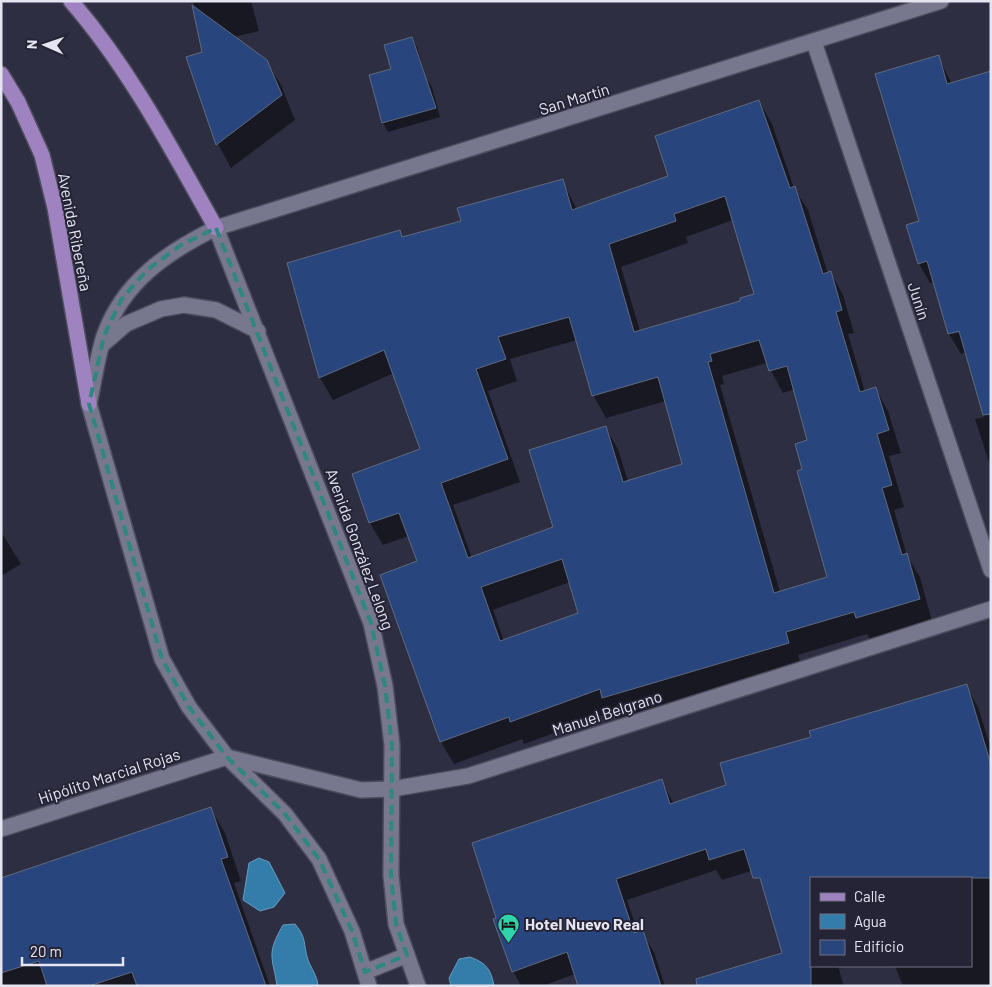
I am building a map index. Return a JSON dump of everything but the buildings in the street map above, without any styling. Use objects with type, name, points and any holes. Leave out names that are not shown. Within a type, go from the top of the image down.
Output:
[{"type":"main road","points":[[71,1],[99,34],[146,104],[216,228]]},
{"type":"main road","name":"Avenida Ribereña","points":[[1,74],[18,102],[42,156],[55,208],[89,404]]},
{"type":"street","name":"San Martín","points":[[89,404],[102,345],[121,300],[147,270],[182,245],[216,228],[941,1]]},
{"type":"street","name":"Junín","points":[[814,42],[991,570]]},
{"type":"street","name":"Avenida González Lelong","points":[[216,228],[372,622],[385,686],[392,745],[391,875],[396,924],[418,986]]},
{"type":"street","points":[[102,345],[126,324],[161,309],[184,305],[216,310],[258,331]]},
{"type":"street","points":[[89,404],[162,659],[189,707],[227,757],[285,814],[319,859],[352,931],[367,979],[407,955]]},
{"type":"street","name":"Manuel Belgrano","points":[[227,757],[360,790],[392,789],[468,776],[991,609]]},
{"type":"street","name":"Hipólito Marcial Rojas","points":[[1,829],[227,757]]},
{"type":"highlighted area","points":[[216,228],[371,623],[385,686],[392,745],[391,875],[396,924],[407,955],[365,972],[352,931],[319,859],[285,814],[227,757],[189,707],[162,659],[89,404],[104,336],[121,300],[147,270],[181,245]]},
{"type":"water","points":[[259,858],[269,862],[285,893],[274,907],[260,911],[243,900],[249,863]]},
{"type":"water","points":[[295,924],[303,937],[308,960],[318,986],[277,986],[272,960],[274,944],[283,925]]},
{"type":"water","points":[[470,957],[487,967],[494,986],[451,986],[449,978],[459,959]]},
{"type":"place","name":"Hotel Nuevo Real","points":[[509,943]]}]
